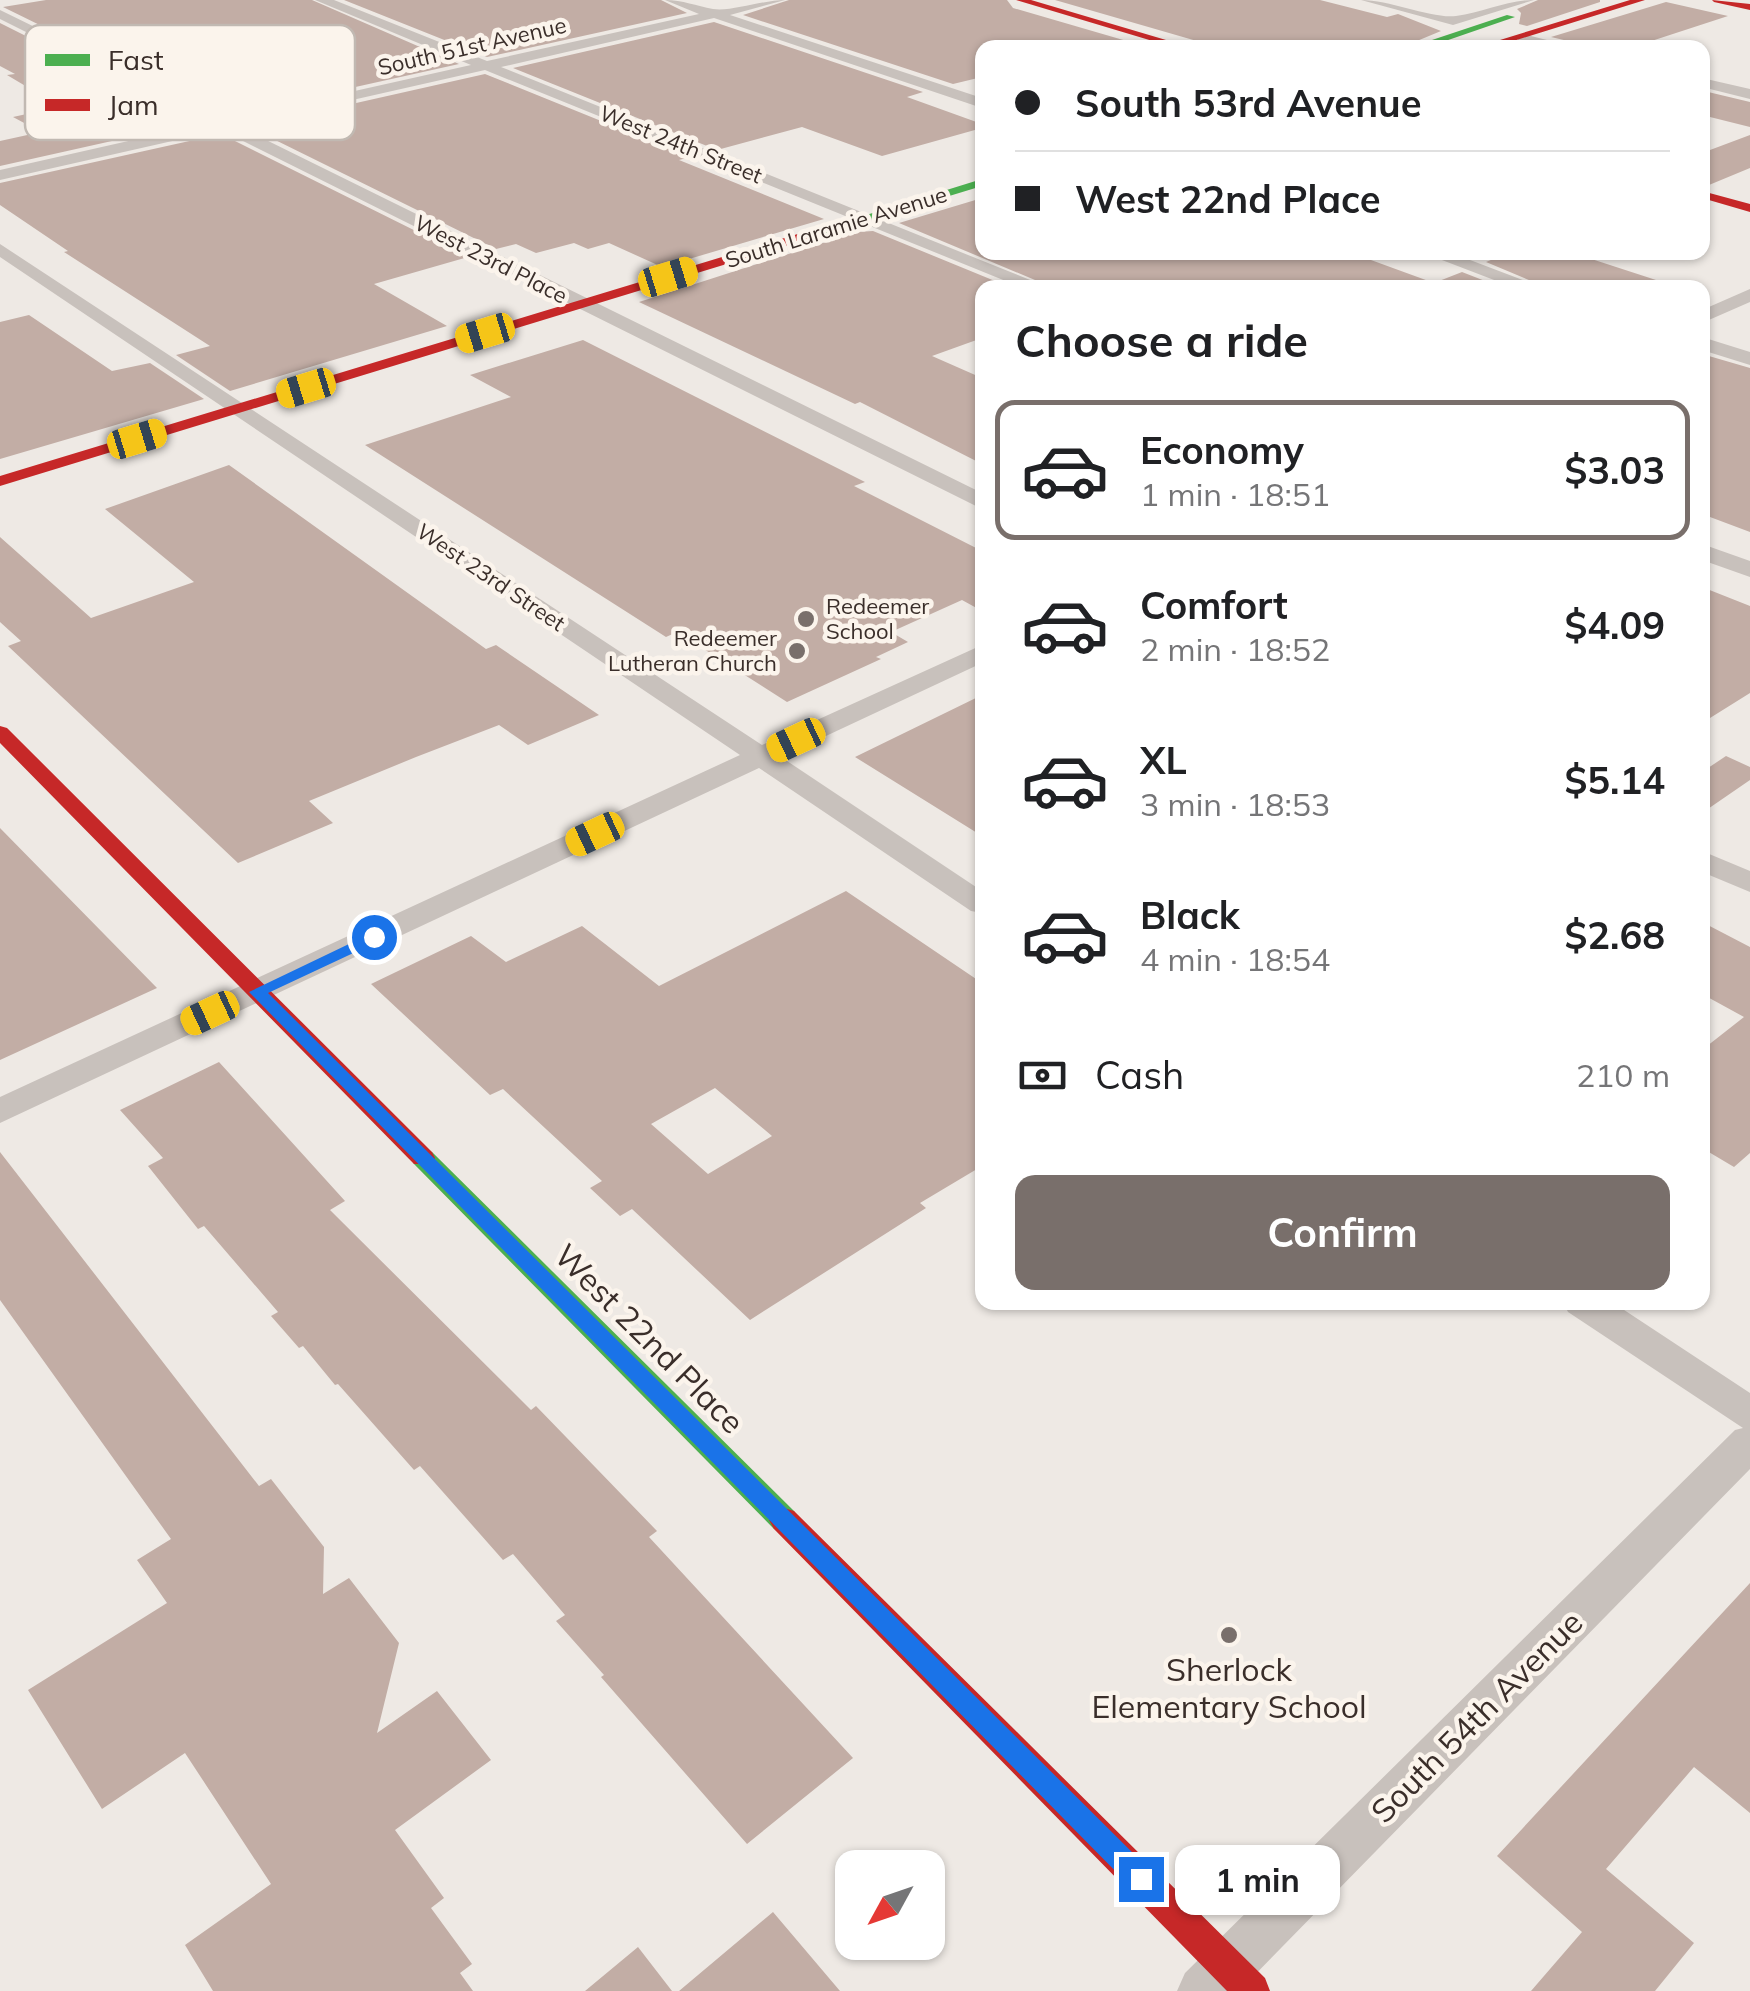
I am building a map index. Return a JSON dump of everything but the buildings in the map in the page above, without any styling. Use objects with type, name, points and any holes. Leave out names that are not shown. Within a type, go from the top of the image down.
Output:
[{"type":"main road","points":[[1022,0],[1160,40]]},
{"type":"main road","points":[[1438,40],[1542,7],[1600,0]]},
{"type":"main road","points":[[1514,40],[1640,0]]},
{"type":"main road","points":[[1717,0],[1750,7]]},
{"type":"main road","points":[[1466,40],[1542,7]]},
{"type":"main road","name":"South Laramie Avenue","points":[[0,480],[975,184]]},
{"type":"main road","points":[[1710,196],[1750,208]]},
{"type":"main road","name":"West 22nd Place","points":[[0,732],[1227,1983]]},
{"type":"street","name":"West 24th Street","points":[[322,0],[1020,280]]},
{"type":"street","points":[[672,0],[975,101]]},
{"type":"street","name":"South 51st Avenue","points":[[355,95],[778,0]]},
{"type":"street","points":[[1368,0],[1453,21],[1542,7]]},
{"type":"street","name":"West 23rd Place","points":[[0,14],[25,26]]},
{"type":"street","points":[[1523,38],[1531,40]]},
{"type":"street","points":[[1710,84],[1750,94]]},
{"type":"street","name":"South 51st Avenue","points":[[0,175],[155,140]]},
{"type":"street","name":"West 23rd Place","points":[[252,140],[975,499]]},
{"type":"street","name":"West 23rd Street","points":[[0,249],[975,899]]},
{"type":"street","points":[[1453,260],[1512,280]]},
{"type":"street","points":[[1710,313],[1750,295]]},
{"type":"street","points":[[1710,346],[1750,359]]},
{"type":"street","points":[[1710,554],[1750,570]]},
{"type":"street","points":[[2,1110],[975,656]]},
{"type":"street","points":[[1710,864],[1750,884]]},
{"type":"street","points":[[1594,1310],[1750,1414]]},
{"type":"street","name":"South 54th Avenue","points":[[1227,1983],[1750,1442]]},
{"type":"traffic: fast","points":[[1438,40],[1510,17]]},
{"type":"traffic: fast","points":[[811,234],[975,184]]},
{"type":"traffic: fast","points":[[423,1158],[784,1520]]},
{"type":"traffic: jam","points":[[1021,0],[1160,40]]},
{"type":"traffic: jam","points":[[1506,40],[1640,0]]},
{"type":"traffic: jam","points":[[1717,0],[1750,7]]},
{"type":"traffic: jam","points":[[1710,196],[1750,208]]},
{"type":"traffic: jam","points":[[0,481],[811,234]]},
{"type":"traffic: jam","points":[[0,732],[423,1158]]},
{"type":"traffic: jam","points":[[784,1520],[1252,1991]]},
{"type":"place","name":"Redeemer School","points":[[806,619]]},
{"type":"place","name":"Redeemer Lutheran Church","points":[[797,651]]},
{"type":"place","name":"Sherlock Elementary School","points":[[1229,1635]]},
{"type":"route","points":[[374,937],[257,992],[1141,1879]]}]
